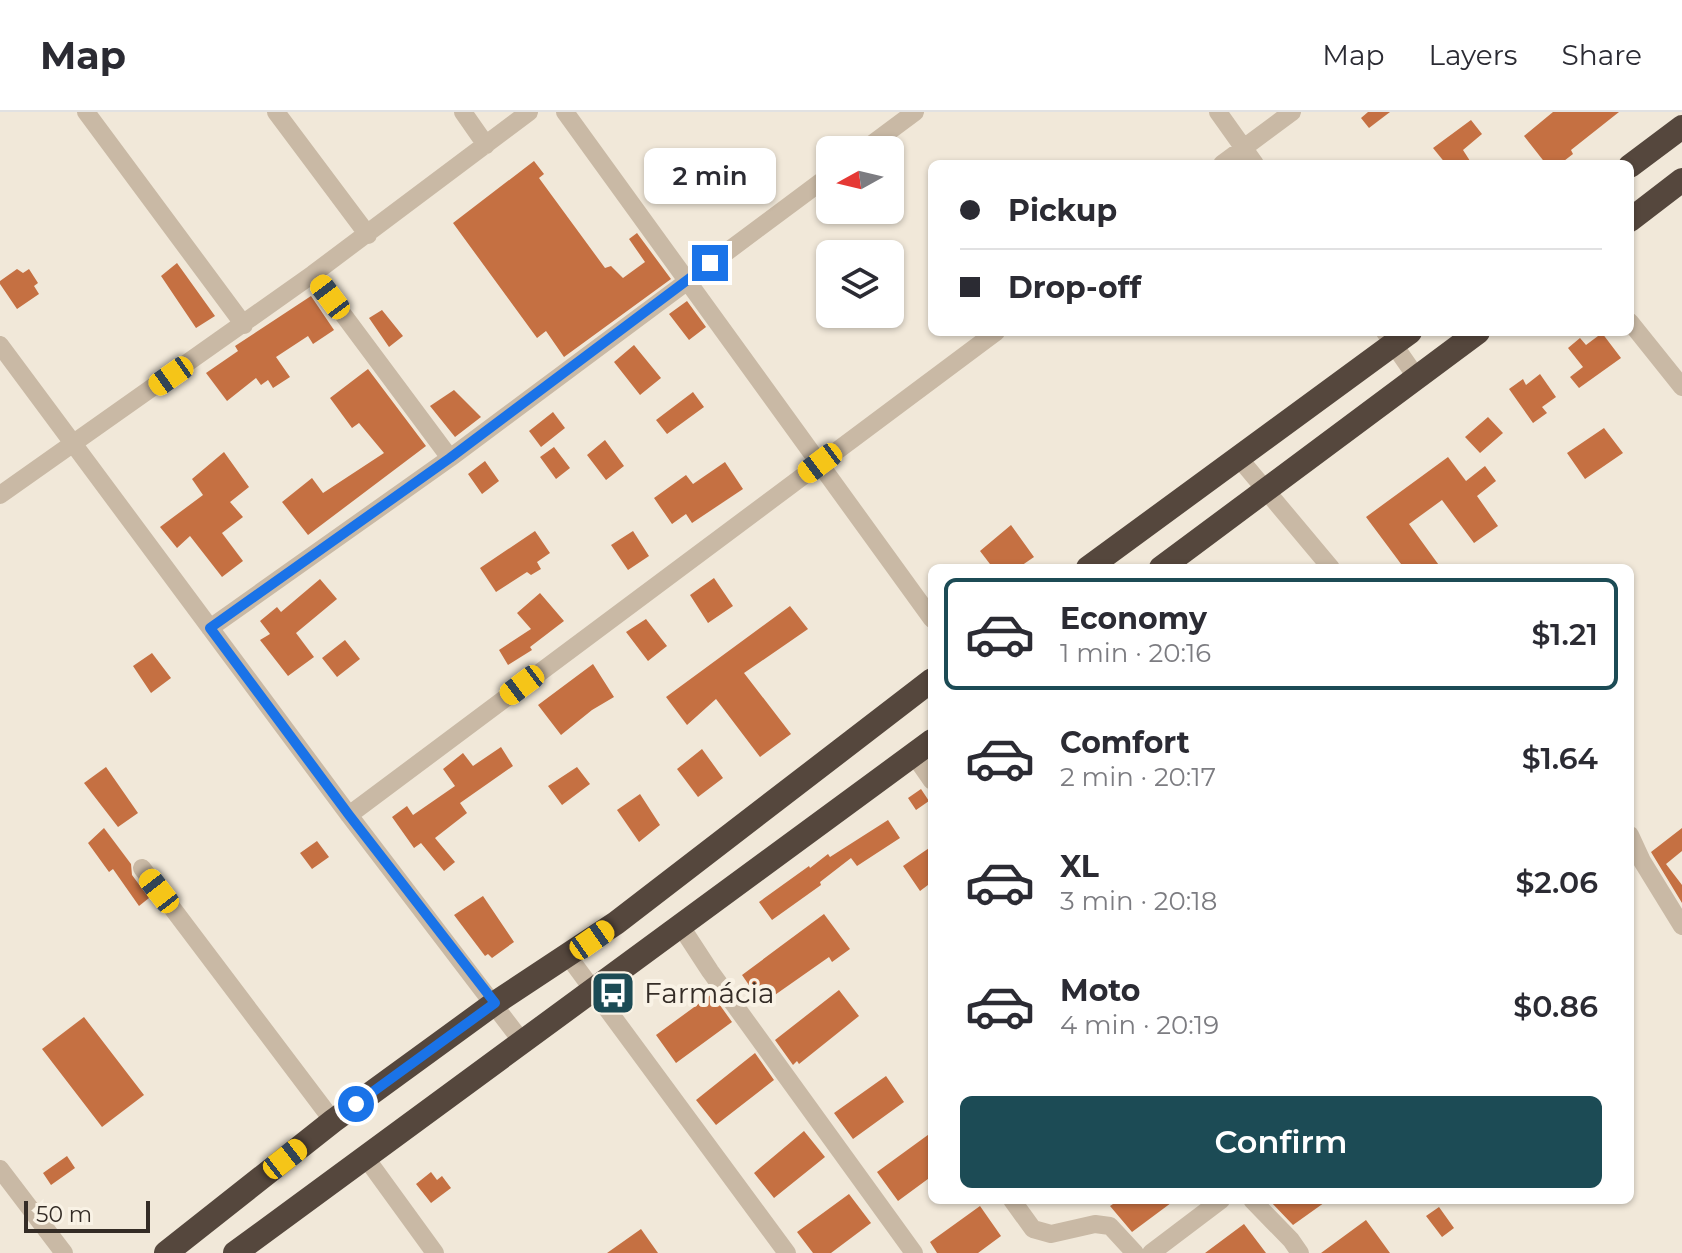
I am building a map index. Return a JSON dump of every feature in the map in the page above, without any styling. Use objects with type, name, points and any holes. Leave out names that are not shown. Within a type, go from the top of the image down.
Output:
[{"type":"highway","points":[[1634,163],[1682,127]]},
{"type":"highway","points":[[1634,217],[1682,180]]},
{"type":"highway","points":[[1093,564],[1397,336]]},
{"type":"highway","points":[[1166,564],[1473,336]]},
{"type":"highway","points":[[166,1253],[333,1121],[495,1003],[628,913],[928,683]]},
{"type":"highway","points":[[235,1253],[923,748]]},
{"type":"street","points":[[86,112],[244,325]]},
{"type":"street","points":[[276,112],[368,235]]},
{"type":"street","points":[[463,112],[486,145]]},
{"type":"street","points":[[0,495],[244,325],[529,112]]},
{"type":"street","points":[[565,112],[928,613]]},
{"type":"street","points":[[883,136],[915,112]]},
{"type":"street","points":[[1218,112],[1252,160]]},
{"type":"street","points":[[1227,160],[1292,112]]},
{"type":"street","points":[[210,628],[450,458],[816,185]]},
{"type":"street","points":[[313,274],[450,458]]},
{"type":"street","points":[[1634,327],[1682,387]]},
{"type":"street","points":[[349,815],[991,336]]},
{"type":"street","points":[[1397,336],[1417,378]]},
{"type":"street","points":[[0,345],[349,815],[523,1043]]},
{"type":"street","points":[[1238,457],[1328,564]]},
{"type":"street","points":[[1634,844],[1682,926]]},
{"type":"street","points":[[142,868],[333,1121]]},
{"type":"street","points":[[680,925],[914,1253]]},
{"type":"street","points":[[568,956],[787,1253]]},
{"type":"street","points":[[366,1158],[435,1253]]},
{"type":"street","points":[[0,1169],[64,1253]]},
{"type":"street","points":[[1015,1204],[1033,1229],[1051,1234],[1095,1224],[1110,1226],[1135,1253]]},
{"type":"street","points":[[1151,1253],[1216,1204]]},
{"type":"street","points":[[1256,1204],[1300,1253]]},
{"type":"building","points":[[1368,112],[1390,112],[1369,128],[1361,118]]},
{"type":"building","points":[[1553,112],[1619,112],[1571,150],[1573,154],[1565,160],[1543,160],[1524,136]]},
{"type":"building","points":[[1471,120],[1482,134],[1463,150],[1469,160],[1443,160],[1433,148]]},
{"type":"building","points":[[534,161],[544,174],[539,178],[605,268],[611,266],[623,278],[645,262],[629,239],[637,233],[671,279],[564,357],[546,331],[537,338],[453,223]]},
{"type":"building","points":[[177,263],[215,316],[196,328],[161,276]]},
{"type":"building","points":[[17,269],[23,273],[29,269],[38,283],[34,286],[39,294],[17,309],[0,281]]},
{"type":"building","points":[[311,296],[334,330],[313,344],[308,336],[276,357],[290,377],[273,388],[268,380],[261,385],[256,378],[227,401],[206,373],[238,351],[235,346]]},
{"type":"building","points":[[687,301],[706,327],[689,340],[669,314]]},
{"type":"building","points":[[382,310],[403,336],[389,347],[369,318]]},
{"type":"building","points":[[1598,336],[1604,336],[1621,358],[1579,388],[1570,377],[1583,367],[1568,348],[1580,338],[1586,345]]},
{"type":"building","points":[[634,345],[661,378],[640,395],[614,362]]},
{"type":"building","points":[[368,369],[426,446],[308,535],[282,502],[312,478],[323,493],[384,453],[359,423],[352,428],[330,398]]},
{"type":"building","points":[[1540,374],[1556,397],[1542,407],[1547,413],[1533,423],[1509,389],[1523,379],[1526,385]]},
{"type":"building","points":[[454,390],[481,417],[455,437],[430,406]]},
{"type":"building","points":[[693,392],[704,407],[667,434],[656,420]]},
{"type":"building","points":[[553,412],[565,428],[541,447],[529,431]]},
{"type":"building","points":[[1488,417],[1503,433],[1480,453],[1465,437]]},
{"type":"building","points":[[1604,428],[1623,453],[1585,479],[1567,453]]},
{"type":"building","points":[[605,440],[624,466],[606,480],[587,455]]},
{"type":"building","points":[[554,447],[570,468],[556,479],[540,457]]},
{"type":"building","points":[[224,452],[249,487],[230,502],[243,517],[222,533],[243,561],[222,577],[190,536],[177,548],[160,527],[203,495],[192,479]]},
{"type":"building","points":[[1448,457],[1466,481],[1485,466],[1496,481],[1477,496],[1498,526],[1474,543],[1442,500],[1409,524],[1438,564],[1401,564],[1366,517]]},
{"type":"building","points":[[485,461],[499,481],[482,494],[468,474]]},
{"type":"building","points":[[725,462],[743,489],[692,523],[686,514],[672,524],[654,498],[686,475],[693,484]]},
{"type":"building","points":[[1011,525],[1034,557],[1024,564],[990,564],[980,551]]},
{"type":"building","points":[[535,531],[550,553],[537,562],[541,569],[531,575],[527,572],[496,592],[480,568]]},
{"type":"building","points":[[633,531],[649,556],[628,570],[611,545]]},
{"type":"building","points":[[714,578],[733,606],[708,623],[690,595]]},
{"type":"building","points":[[320,579],[337,599],[296,633],[314,657],[288,676],[260,640],[270,634],[260,621],[277,607],[281,612]]},
{"type":"building","points":[[540,593],[564,621],[530,647],[532,650],[508,665],[499,650],[531,629],[517,613]]},
{"type":"building","points":[[790,606],[808,629],[744,673],[791,734],[760,757],[716,699],[687,725],[666,697]]},
{"type":"building","points":[[646,619],[667,646],[648,661],[626,632]]},
{"type":"building","points":[[345,640],[360,659],[337,677],[322,658]]},
{"type":"building","points":[[152,653],[171,678],[151,693],[133,666]]},
{"type":"building","points":[[593,664],[614,697],[561,735],[538,705]]},
{"type":"building","points":[[501,747],[513,766],[460,803],[467,813],[435,838],[455,862],[444,871],[421,843],[414,848],[392,817],[407,806],[413,815],[455,786],[443,769],[463,753],[473,766]]},
{"type":"building","points":[[702,749],[723,778],[698,797],[677,769]]},
{"type":"building","points":[[106,767],[138,813],[118,827],[84,783]]},
{"type":"building","points":[[577,767],[590,784],[562,805],[548,786]]},
{"type":"building","points":[[921,789],[928,802],[916,810],[908,798]]},
{"type":"building","points":[[640,794],[660,825],[639,842],[617,810]]},
{"type":"building","points":[[888,820],[900,838],[857,866],[851,858],[820,882],[821,885],[772,920],[759,902],[809,866],[828,854],[830,857]]},
{"type":"building","points":[[104,828],[131,864],[132,875],[149,898],[139,906],[113,869],[109,872],[88,843]]},
{"type":"building","points":[[1682,828],[1682,851],[1666,864],[1682,885],[1682,903],[1651,852]]},
{"type":"building","points":[[317,841],[329,857],[312,869],[300,853]]},
{"type":"building","points":[[928,849],[928,885],[920,891],[903,866]]},
{"type":"building","points":[[483,896],[514,942],[492,958],[488,954],[485,956],[454,915]]},
{"type":"building","points":[[824,914],[850,949],[832,962],[829,957],[762,1004],[742,975]]},
{"type":"building","points":[[839,990],[859,1016],[799,1064],[797,1061],[793,1065],[775,1040]]},
{"type":"building","points":[[712,994],[732,1022],[676,1063],[656,1035]]},
{"type":"building","points":[[84,1017],[144,1095],[102,1127],[42,1049]]},
{"type":"building","points":[[755,1053],[774,1080],[716,1125],[696,1100]]},
{"type":"building","points":[[886,1076],[904,1102],[853,1139],[834,1113]]},
{"type":"building","points":[[804,1131],[825,1157],[774,1198],[754,1173]]},
{"type":"building","points":[[928,1135],[928,1179],[898,1201],[877,1172]]},
{"type":"building","points":[[67,1156],[75,1168],[51,1185],[43,1173]]},
{"type":"building","points":[[431,1172],[437,1180],[442,1176],[451,1188],[431,1203],[416,1184]]},
{"type":"building","points":[[849,1194],[871,1223],[831,1253],[813,1253],[797,1232]]},
{"type":"building","points":[[1113,1204],[1170,1204],[1132,1232],[1110,1206]]},
{"type":"building","points":[[1273,1204],[1322,1204],[1293,1225]]},
{"type":"building","points":[[980,1206],[1001,1236],[978,1253],[937,1253],[930,1242]]},
{"type":"building","points":[[1439,1207],[1454,1228],[1442,1237],[1426,1216]]},
{"type":"building","points":[[1366,1220],[1390,1253],[1321,1253]]},
{"type":"building","points":[[1244,1224],[1266,1253],[1205,1253]]},
{"type":"building","points":[[641,1229],[658,1253],[607,1253]]},
{"type":"place","name":"Farmácia","points":[[613,993]]},
{"type":"route","points":[[356,1104],[495,1003],[349,815],[210,628],[450,458],[710,263]]}]
